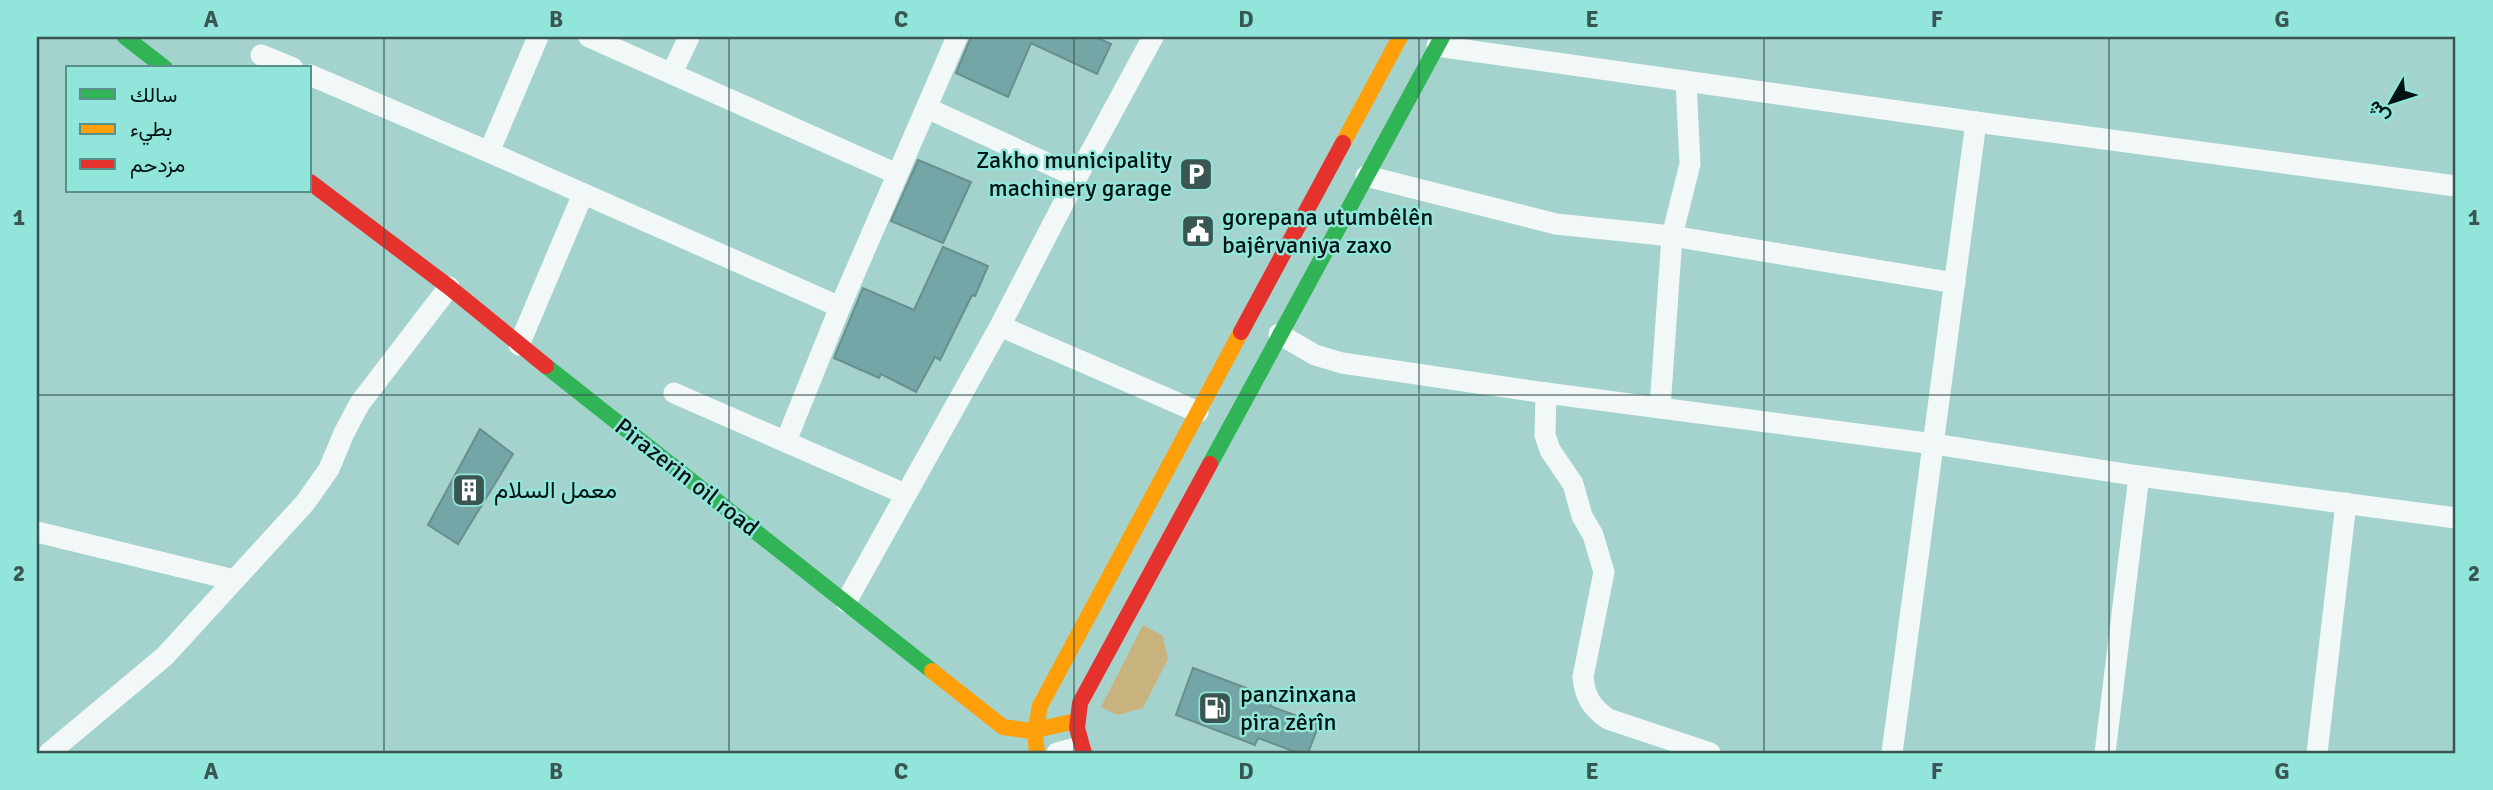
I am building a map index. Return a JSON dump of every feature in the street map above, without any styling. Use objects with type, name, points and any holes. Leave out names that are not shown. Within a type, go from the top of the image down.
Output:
[{"type":"main road","points":[[125,37],[162,66]]},
{"type":"main road","points":[[1038,753],[1035,732],[1040,706],[1400,37]]},
{"type":"main road","points":[[1082,750],[1076,720],[1080,703],[1440,42]]},
{"type":"main road","name":"Pirazerin oil road","points":[[312,184],[449,287],[1003,727],[1035,732],[1076,720]]},
{"type":"street","points":[[489,152],[538,37]]},
{"type":"street","points":[[589,37],[897,174]]},
{"type":"street","points":[[672,73],[689,37]]},
{"type":"street","points":[[846,602],[1000,326],[1153,37]]},
{"type":"street","points":[[786,441],[840,307],[927,108],[950,39]]},
{"type":"street","points":[[1440,42],[1686,81],[2456,186]]},
{"type":"street","points":[[261,53],[289,66]]},
{"type":"street","points":[[312,76],[840,307]]},
{"type":"street","points":[[1660,408],[1672,236],[1690,164],[1686,81]]},
{"type":"street","points":[[927,108],[1077,177]]},
{"type":"street","points":[[1892,753],[1976,122]]},
{"type":"street","points":[[1366,176],[1556,224],[1672,236],[1955,283]]},
{"type":"street","points":[[519,345],[583,194]]},
{"type":"street","points":[[49,753],[165,656],[318,486],[329,469],[360,403],[449,287]]},
{"type":"street","points":[[1000,326],[1198,412]]},
{"type":"street","points":[[1279,334],[1315,355],[1342,363],[2456,518]]},
{"type":"street","points":[[674,393],[905,495]]},
{"type":"street","points":[[1546,393],[1545,435],[1550,450],[1573,485],[1604,572],[1583,677],[1584,693],[1594,709],[1608,719],[1710,753]]},
{"type":"street","points":[[2105,753],[2139,476]]},
{"type":"street","points":[[2317,753],[2346,503]]},
{"type":"street","points":[[37,533],[234,580]]},
{"type":"street","points":[[1057,753],[1082,750]]},
{"type":"shaded area","points":[[1143,625],[1163,636],[1168,659],[1143,708],[1118,715],[1101,707]]},
{"type":"building","points":[[971,37],[1096,37],[1111,44],[1097,74],[1031,43],[1008,97],[956,73]]},
{"type":"building","points":[[918,160],[971,182],[943,243],[891,221]]},
{"type":"building","points":[[943,247],[988,266],[940,360],[935,357],[916,392],[881,374],[879,378],[834,358],[863,288],[914,310]]},
{"type":"building","name":"معمل السلام","points":[[480,429],[513,454],[458,544],[428,525]]},
{"type":"building","points":[[1193,668],[1273,698],[1270,706],[1319,724],[1308,753],[1298,753],[1258,738],[1255,745],[1176,715]]},
{"type":"traffic: fast","points":[[125,37],[162,66]]},
{"type":"traffic: fast","points":[[1210,464],[1442,37]]},
{"type":"traffic: fast","points":[[546,366],[932,671]]},
{"type":"traffic: slow","points":[[1343,143],[1400,37]]},
{"type":"traffic: slow","points":[[1037,753],[1035,732],[1040,706],[1241,332]]},
{"type":"traffic: slow","points":[[932,671],[1003,727],[1031,731],[1076,721]]},
{"type":"traffic: jam","points":[[1241,332],[1343,143]]},
{"type":"traffic: jam","points":[[312,184],[449,287],[546,366]]},
{"type":"traffic: jam","points":[[1084,753],[1077,728],[1080,703],[1210,464]]},
{"type":"place","name":"Zakho municipality machinery garage","points":[[1196,174]]},
{"type":"place","name":"gorepana utumbêlên bajêrvaniya zaxo","points":[[1198,231]]},
{"type":"place","name":"معمل السلام","points":[[469,490]]},
{"type":"place","name":"panzinxana pira zêrîn","points":[[1215,708]]}]
